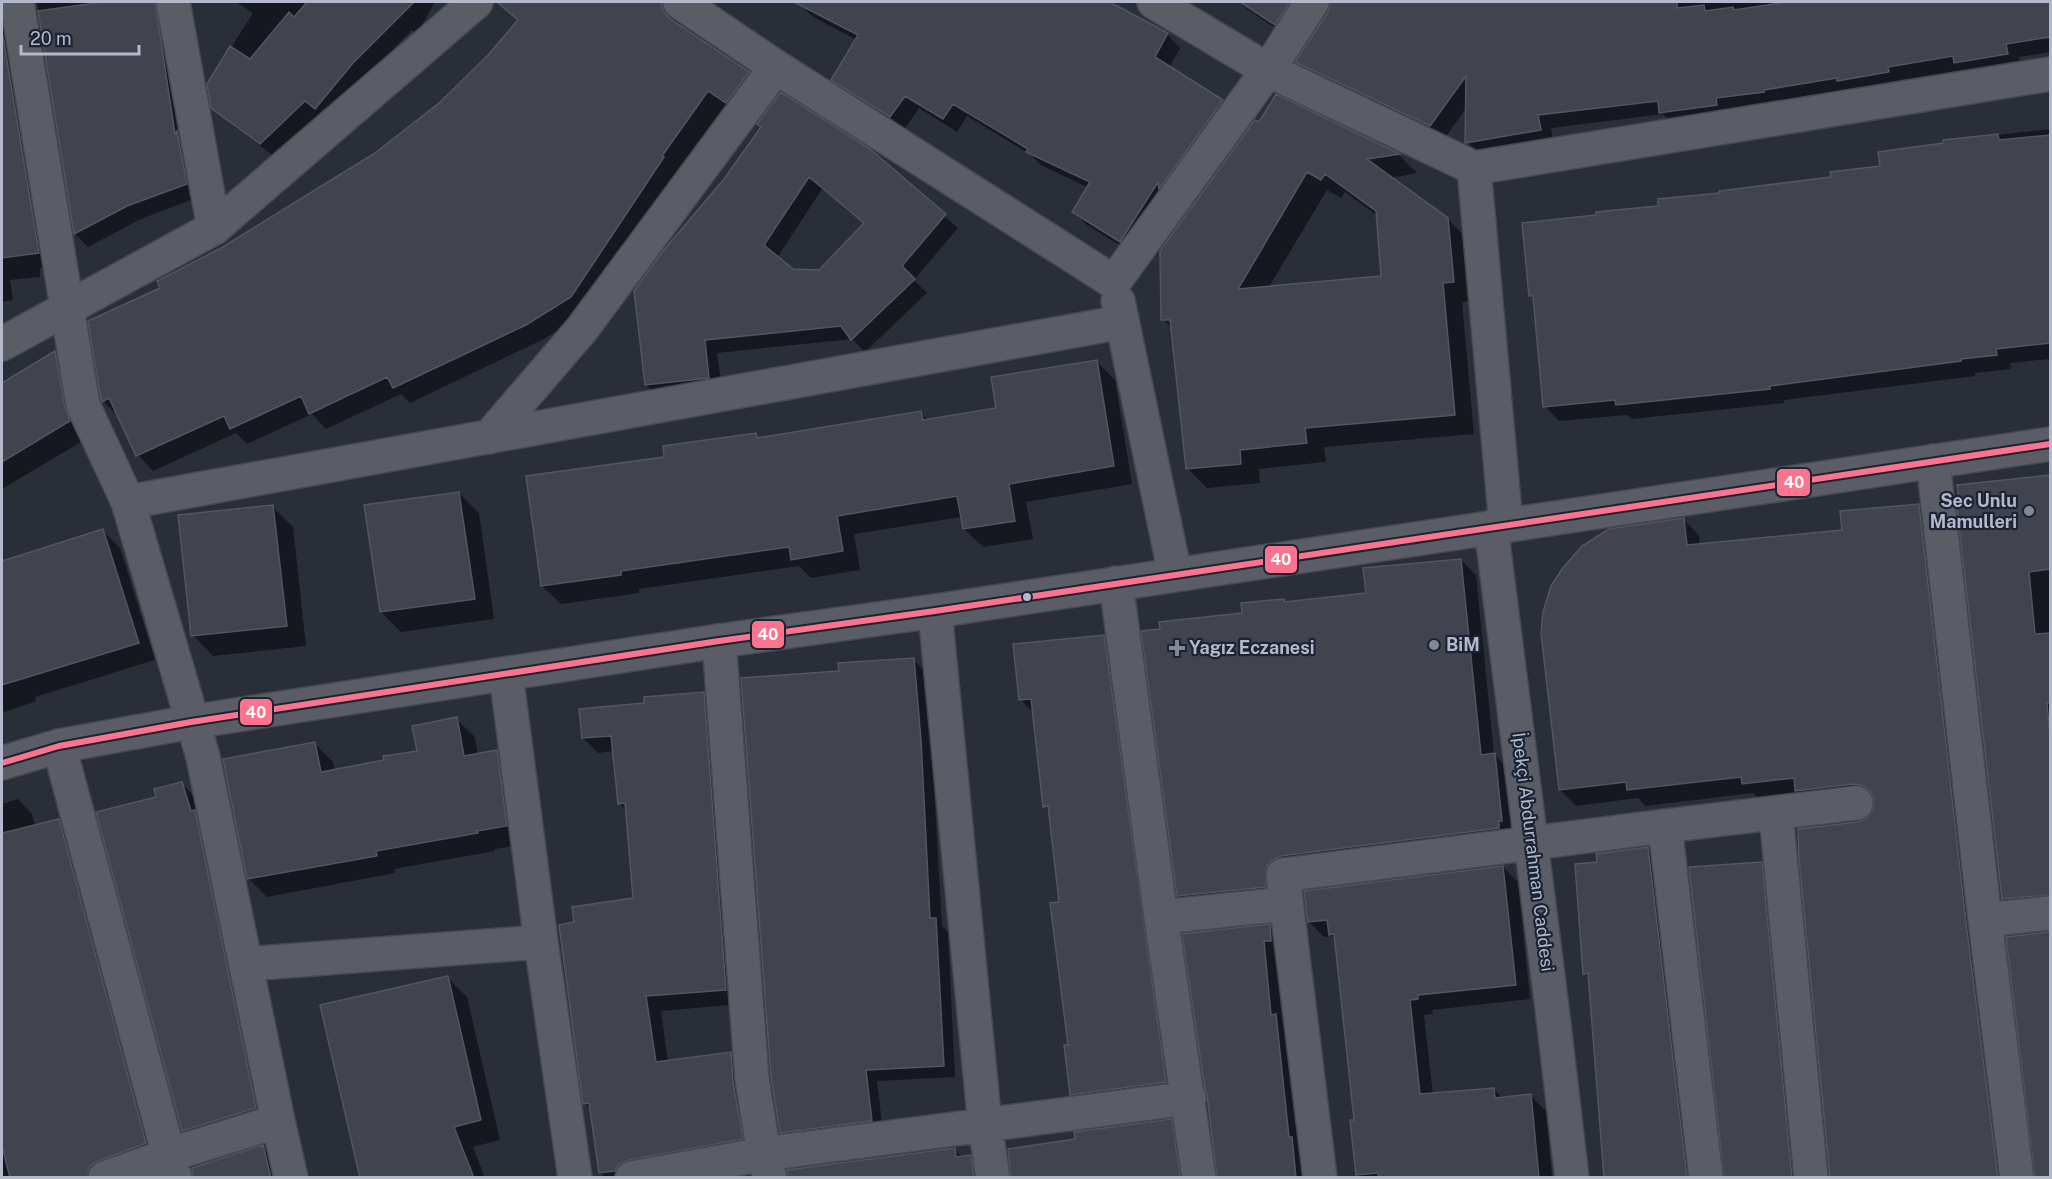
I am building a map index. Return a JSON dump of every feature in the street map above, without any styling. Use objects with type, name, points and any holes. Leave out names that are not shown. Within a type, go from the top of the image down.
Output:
[{"type":"street","points":[[14,2],[83,405],[128,502],[202,758],[291,1178]]},
{"type":"street","points":[[173,2],[214,228]]},
{"type":"street","points":[[680,2],[776,67],[1114,282],[1175,574]]},
{"type":"street","points":[[1154,2],[1268,70],[1474,168],[2050,74]]},
{"type":"street","points":[[1114,282],[1268,70],[1312,2]]},
{"type":"street","points":[[2,344],[214,228],[473,3]]},
{"type":"street","points":[[489,437],[582,329],[776,67]]},
{"type":"street","name":"İpekçi Abdurrahman Caddesi","points":[[1474,168],[1499,526],[1531,843],[1572,1178]]},
{"type":"street","points":[[128,502],[1122,322]]},
{"type":"street","points":[[2,763],[59,746],[191,722],[719,641],[935,611],[2050,444]]},
{"type":"street","points":[[1933,462],[2017,1178]]},
{"type":"street","points":[[1116,583],[1199,1178]]},
{"type":"street","points":[[935,611],[985,1125],[993,1178]]},
{"type":"street","points":[[719,641],[752,1078],[767,1166]]},
{"type":"street","points":[[506,674],[575,1178]]},
{"type":"street","points":[[59,746],[172,1166]]},
{"type":"street","points":[[1320,1178],[1283,875],[1665,825],[1856,803]]},
{"type":"street","points":[[1776,814],[1811,1178]]},
{"type":"street","points":[[1665,825],[1706,1178]]},
{"type":"street","points":[[1161,917],[1285,904]]},
{"type":"street","points":[[1985,920],[2050,913]]},
{"type":"street","points":[[246,964],[541,942]]},
{"type":"street","points":[[632,1178],[767,1166],[985,1125],[1188,1098]]},
{"type":"street","points":[[105,1178],[172,1166],[278,1121]]},
{"type":"building","points":[[103,2],[155,2],[175,134],[177,131],[187,184],[127,206],[74,234],[38,11]]},
{"type":"building","points":[[307,2],[414,2],[353,63],[315,109],[305,101],[260,144],[211,108],[207,84],[230,46],[250,59],[289,12],[294,17]]},
{"type":"building","points":[[497,2],[661,2],[663,11],[669,18],[749,72],[726,103],[708,91],[662,156],[664,157],[571,297],[526,325],[393,388],[387,377],[309,414],[301,396],[230,429],[224,416],[136,456],[109,398],[102,402],[88,321],[160,288],[157,281],[221,248],[375,153],[439,103],[488,55],[518,20]]},
{"type":"building","points":[[794,2],[1110,2],[1168,33],[1155,57],[1223,100],[1159,189],[1158,182],[1120,242],[1072,212],[1090,182],[1026,152],[1028,149],[953,104],[943,119],[905,96],[890,117],[831,80],[858,35]]},
{"type":"building","points":[[1240,2],[1290,2],[1275,25]]},
{"type":"building","points":[[1330,2],[1677,2],[1677,8],[1704,5],[1705,11],[1733,7],[1734,10],[1787,2],[2050,2],[2050,37],[2006,44],[2008,54],[1954,63],[1953,56],[1888,67],[1889,72],[1716,98],[1717,105],[1659,113],[1658,101],[1538,115],[1541,130],[1465,143],[1466,76],[1430,126],[1295,62],[1328,12]]},
{"type":"building","points":[[2,36],[39,253],[2,258]]},
{"type":"building","points":[[781,92],[870,149],[946,214],[902,266],[915,279],[851,340],[841,326],[705,340],[709,378],[645,385],[634,291],[663,251],[724,179],[761,127],[757,124]],"holes":[[[809,177],[864,223],[819,270],[793,269],[764,245]]]},
{"type":"building","points":[[1276,94],[1400,154],[1367,159],[1448,218],[1454,282],[1443,283],[1455,415],[1305,428],[1307,443],[1240,450],[1241,464],[1186,469],[1170,320],[1161,320],[1160,251],[1255,120],[1259,122]],"holes":[[[1307,172],[1321,180],[1325,174],[1376,211],[1381,276],[1238,289]]]},
{"type":"building","points":[[1998,134],[1999,140],[2050,135],[2050,343],[1996,349],[1997,355],[1961,359],[1961,361],[1770,386],[1770,389],[1616,405],[1615,400],[1543,407],[1533,296],[1529,296],[1522,223],[1658,206],[1658,199],[1720,193],[1719,191],[1831,177],[1830,172],[1880,166],[1878,152],[1943,143],[1943,140]]},
{"type":"building","points":[[55,351],[65,408],[70,421],[2,462],[2,383]]},
{"type":"building","points":[[1097,360],[1114,466],[1009,484],[1015,521],[963,529],[957,496],[837,516],[843,551],[791,560],[789,547],[621,571],[621,575],[541,586],[526,476],[664,457],[663,446],[756,433],[757,438],[921,411],[923,420],[996,408],[991,377]]},
{"type":"building","points":[[2050,475],[2050,569],[2029,572],[2035,634],[2050,633],[2050,703],[2047,703],[2050,737],[2050,895],[2002,899],[1956,500],[1959,500],[1957,485]]},
{"type":"building","points":[[459,492],[475,599],[380,612],[364,505]]},
{"type":"building","points":[[1919,504],[1966,922],[1998,1178],[1830,1178],[1798,829],[1858,822],[1867,818],[1873,810],[1874,800],[1871,792],[1864,786],[1854,784],[1795,791],[1794,778],[1742,784],[1741,777],[1627,790],[1626,782],[1559,790],[1541,633],[1543,612],[1551,586],[1562,569],[1582,546],[1609,529],[1684,518],[1687,545],[1842,530],[1840,511]]},
{"type":"building","points":[[273,505],[287,626],[191,636],[178,515]]},
{"type":"building","points":[[103,529],[139,643],[2,685],[2,561]]},
{"type":"building","points":[[1461,559],[1481,755],[1495,753],[1502,821],[1499,821],[1499,828],[1281,856],[1272,860],[1266,867],[1266,887],[1177,896],[1141,631],[1160,629],[1159,622],[1242,613],[1241,603],[1284,599],[1284,602],[1366,593],[1363,568]]},
{"type":"building","points":[[1104,635],[1166,1082],[1070,1095],[1064,1045],[1068,1045],[1050,903],[1059,902],[1048,806],[1043,807],[1031,699],[1019,700],[1013,644]]},
{"type":"building","points":[[914,658],[921,740],[930,918],[936,918],[944,1066],[866,1070],[872,1121],[780,1133],[771,1077],[741,678],[839,671],[838,663]]},
{"type":"building","points":[[704,692],[726,990],[646,996],[656,1062],[731,1052],[733,1082],[743,1139],[629,1160],[619,1164],[615,1171],[599,1173],[589,1103],[583,1104],[559,925],[574,922],[572,907],[633,898],[625,803],[618,804],[611,736],[582,738],[579,709],[644,703],[644,697]]},
{"type":"building","points":[[457,717],[464,756],[497,750],[507,826],[376,851],[377,856],[247,879],[223,759],[315,742],[321,772],[384,760],[383,756],[417,751],[412,726]]},
{"type":"building","points":[[182,782],[191,811],[195,810],[256,1108],[182,1131],[96,812],[156,797],[154,789]]},
{"type":"building","points":[[59,819],[146,1143],[98,1161],[90,1166],[87,1178],[10,1178],[2,1146],[2,833]]},
{"type":"building","points":[[1648,847],[1687,1178],[1604,1178],[1588,973],[1583,974],[1575,864],[1597,862],[1596,854]]},
{"type":"building","points":[[1762,862],[1792,1178],[1724,1178],[1689,867]]},
{"type":"building","points":[[1503,866],[1516,985],[1418,995],[1418,999],[1410,1000],[1420,1094],[1494,1088],[1495,1098],[1531,1094],[1539,1178],[1379,1178],[1378,1173],[1356,1175],[1350,1120],[1354,1120],[1334,934],[1329,935],[1327,920],[1308,922],[1304,891]]},
{"type":"building","points":[[1270,924],[1271,941],[1264,941],[1271,1015],[1276,1014],[1289,1137],[1292,1137],[1296,1178],[1217,1178],[1207,1095],[1182,934]]},
{"type":"building","points":[[2050,932],[2050,1178],[2035,1178],[2006,937]]},
{"type":"building","points":[[448,976],[481,1120],[454,1127],[474,1178],[360,1178],[320,1005]]},
{"type":"building","points":[[1172,1119],[1180,1176],[1167,1178],[1011,1178],[1008,1149],[1075,1139],[1074,1132]]},
{"type":"building","points":[[263,1145],[271,1178],[193,1178],[192,1168]]},
{"type":"building","points":[[955,1148],[956,1157],[971,1155],[974,1178],[788,1178],[787,1170]]},
{"type":"transit line","name":"40","points":[[2,763],[59,746],[191,722],[719,641],[935,611],[2050,444]]},
{"type":"place","name":"Sec Unlu Mamulleri","points":[[2029,511]]},
{"type":"place","name":"BiM","points":[[1434,645]]},
{"type":"place","name":"Yagız Eczanesi","points":[[1177,648]]}]
